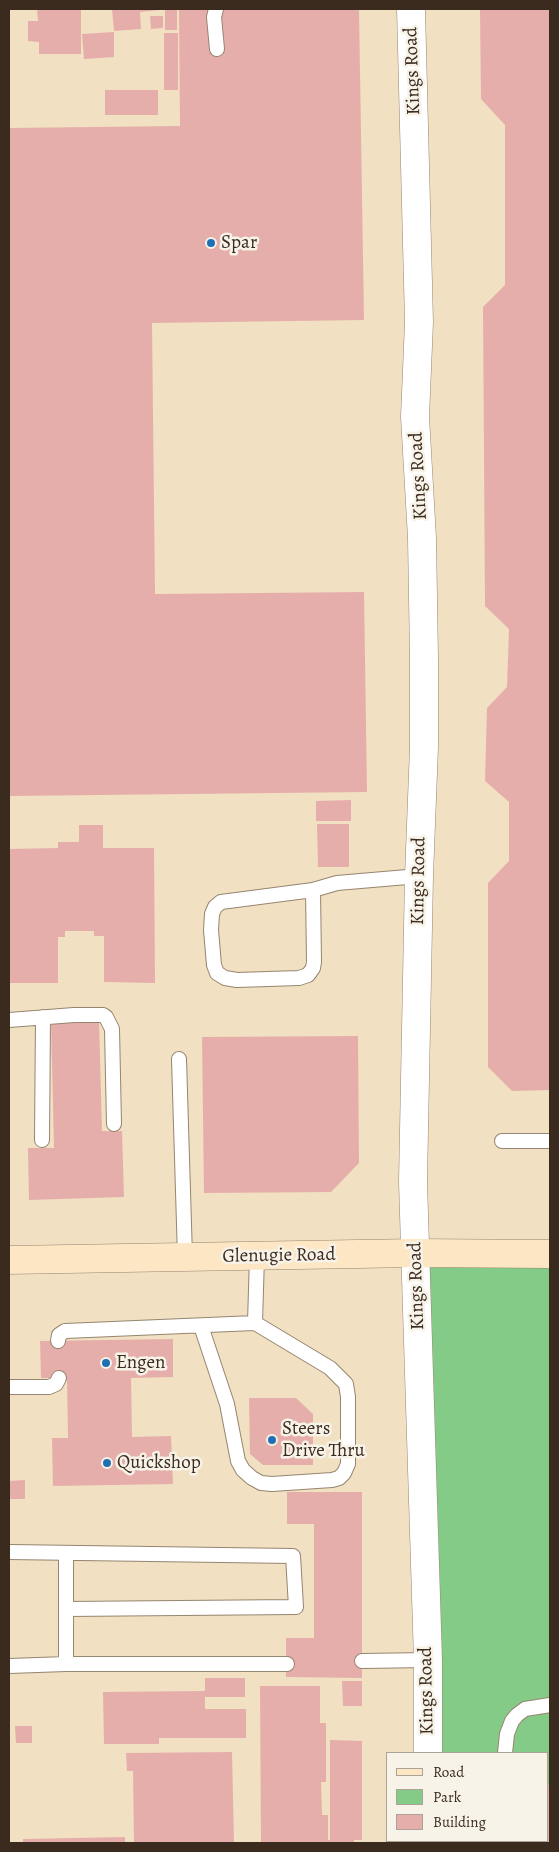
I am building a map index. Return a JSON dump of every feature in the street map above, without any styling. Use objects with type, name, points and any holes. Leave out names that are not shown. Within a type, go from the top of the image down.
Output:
[{"type":"street","name":"Kings Road","points":[[411,9],[419,322],[415,417],[422,538],[424,658],[413,1182],[428,1660],[428,1752]]},
{"type":"street","name":"Glenugie Road","points":[[9,1260],[415,1253],[550,1254]]},
{"type":"lane","points":[[216,9],[214,17],[217,49]]},
{"type":"lane","points":[[313,890],[314,962],[313,968],[308,975],[299,978],[237,980],[225,978],[217,973],[214,965],[211,930],[212,914],[221,902],[313,890],[337,883],[419,876]]},
{"type":"lane","points":[[9,1020],[102,1015],[112,1028],[114,1124]]},
{"type":"lane","points":[[42,1140],[43,1018]]},
{"type":"lane","points":[[179,1059],[185,1257]]},
{"type":"lane","points":[[502,1141],[550,1141]]},
{"type":"lane","points":[[255,1323],[257,1256]]},
{"type":"lane","points":[[58,1341],[59,1335],[66,1331],[255,1323],[330,1368],[346,1384],[348,1396],[348,1464],[344,1473],[339,1478],[272,1484],[261,1483],[243,1470],[238,1461],[227,1404],[201,1326]]},
{"type":"lane","points":[[9,1387],[49,1387],[56,1384],[59,1378]]},
{"type":"lane","points":[[9,1552],[293,1556],[296,1607],[66,1609]]},
{"type":"lane","points":[[66,1553],[66,1664]]},
{"type":"lane","points":[[362,1661],[428,1660]]},
{"type":"lane","points":[[9,1666],[66,1664],[286,1664]]},
{"type":"lane","points":[[506,1752],[507,1734],[512,1720],[525,1709],[550,1705]]},
{"type":"green space","points":[[416,1253],[550,1253],[550,1843],[430,1843],[549,1842],[549,1752],[430,1752]]},
{"type":"building","points":[[37,9],[81,9],[81,54],[39,54],[39,42],[28,41],[28,21],[38,21]]},
{"type":"building","points":[[112,9],[160,10],[140,12],[141,29],[114,31]]},
{"type":"building","points":[[165,9],[177,9],[177,30],[165,30]]},
{"type":"building","points":[[179,9],[359,9],[364,320],[152,323],[155,594],[364,592],[367,792],[9,796],[9,128],[180,126]]},
{"type":"building","points":[[480,9],[550,9],[550,1090],[512,1091],[488,1067],[488,883],[509,861],[509,802],[485,781],[487,708],[507,687],[509,629],[485,606],[483,307],[505,285],[505,125],[481,99]]},
{"type":"building","points":[[150,16],[163,16],[163,28],[151,29]]},
{"type":"building","points":[[114,32],[114,57],[84,59],[82,34]]},
{"type":"building","points":[[164,33],[178,33],[178,90],[164,90]]},
{"type":"building","points":[[105,90],[158,90],[158,115],[105,115]]},
{"type":"building","points":[[351,800],[351,821],[316,821],[316,801]]},
{"type":"building","points":[[317,824],[349,824],[349,867],[318,867]]},
{"type":"building","points":[[79,825],[103,825],[103,848],[154,848],[155,983],[104,982],[104,936],[94,936],[94,931],[65,931],[65,937],[58,937],[58,983],[9,983],[9,849],[58,848],[58,842],[79,842]]},
{"type":"building","points":[[99,1020],[102,1131],[122,1131],[124,1197],[29,1200],[28,1148],[54,1148],[51,1021]]},
{"type":"building","points":[[358,1036],[359,1163],[331,1192],[204,1193],[202,1037]]},
{"type":"building","points":[[173,1339],[173,1377],[131,1378],[132,1437],[171,1436],[173,1484],[53,1486],[52,1438],[68,1438],[67,1378],[41,1378],[40,1341]]},
{"type":"building","points":[[249,1398],[296,1398],[313,1414],[313,1465],[263,1465],[250,1454]]},
{"type":"building","points":[[25,1480],[25,1499],[9,1499],[9,1481]]},
{"type":"building","points":[[287,1492],[362,1492],[362,1678],[286,1677],[286,1638],[314,1638],[314,1524],[287,1524]]},
{"type":"building","points":[[205,1678],[245,1678],[245,1697],[205,1697],[205,1709],[246,1709],[246,1738],[159,1738],[159,1744],[104,1744],[103,1692],[205,1691]]},
{"type":"building","points":[[342,1681],[362,1681],[362,1706],[343,1706]]},
{"type":"building","points":[[260,1686],[320,1686],[320,1723],[326,1723],[326,1782],[321,1782],[322,1815],[328,1815],[328,1840],[330,1840],[330,1740],[362,1741],[362,1840],[354,1840],[354,1843],[261,1843]]},
{"type":"building","points":[[15,1726],[32,1726],[32,1743],[16,1743]]},
{"type":"building","points":[[232,1752],[234,1843],[134,1843],[133,1771],[127,1771],[126,1753]]},
{"type":"building","points":[[550,1785],[550,1843],[544,1843],[549,1842]]},
{"type":"building","points":[[125,1837],[125,1843],[23,1843],[23,1839]]},
{"type":"place","name":"Spar","points":[[211,243]]},
{"type":"place","name":"Engen","points":[[106,1363]]},
{"type":"place","name":"Steers Drive Thru","points":[[272,1440]]},
{"type":"place","name":"Quickshop","points":[[107,1463]]}]
